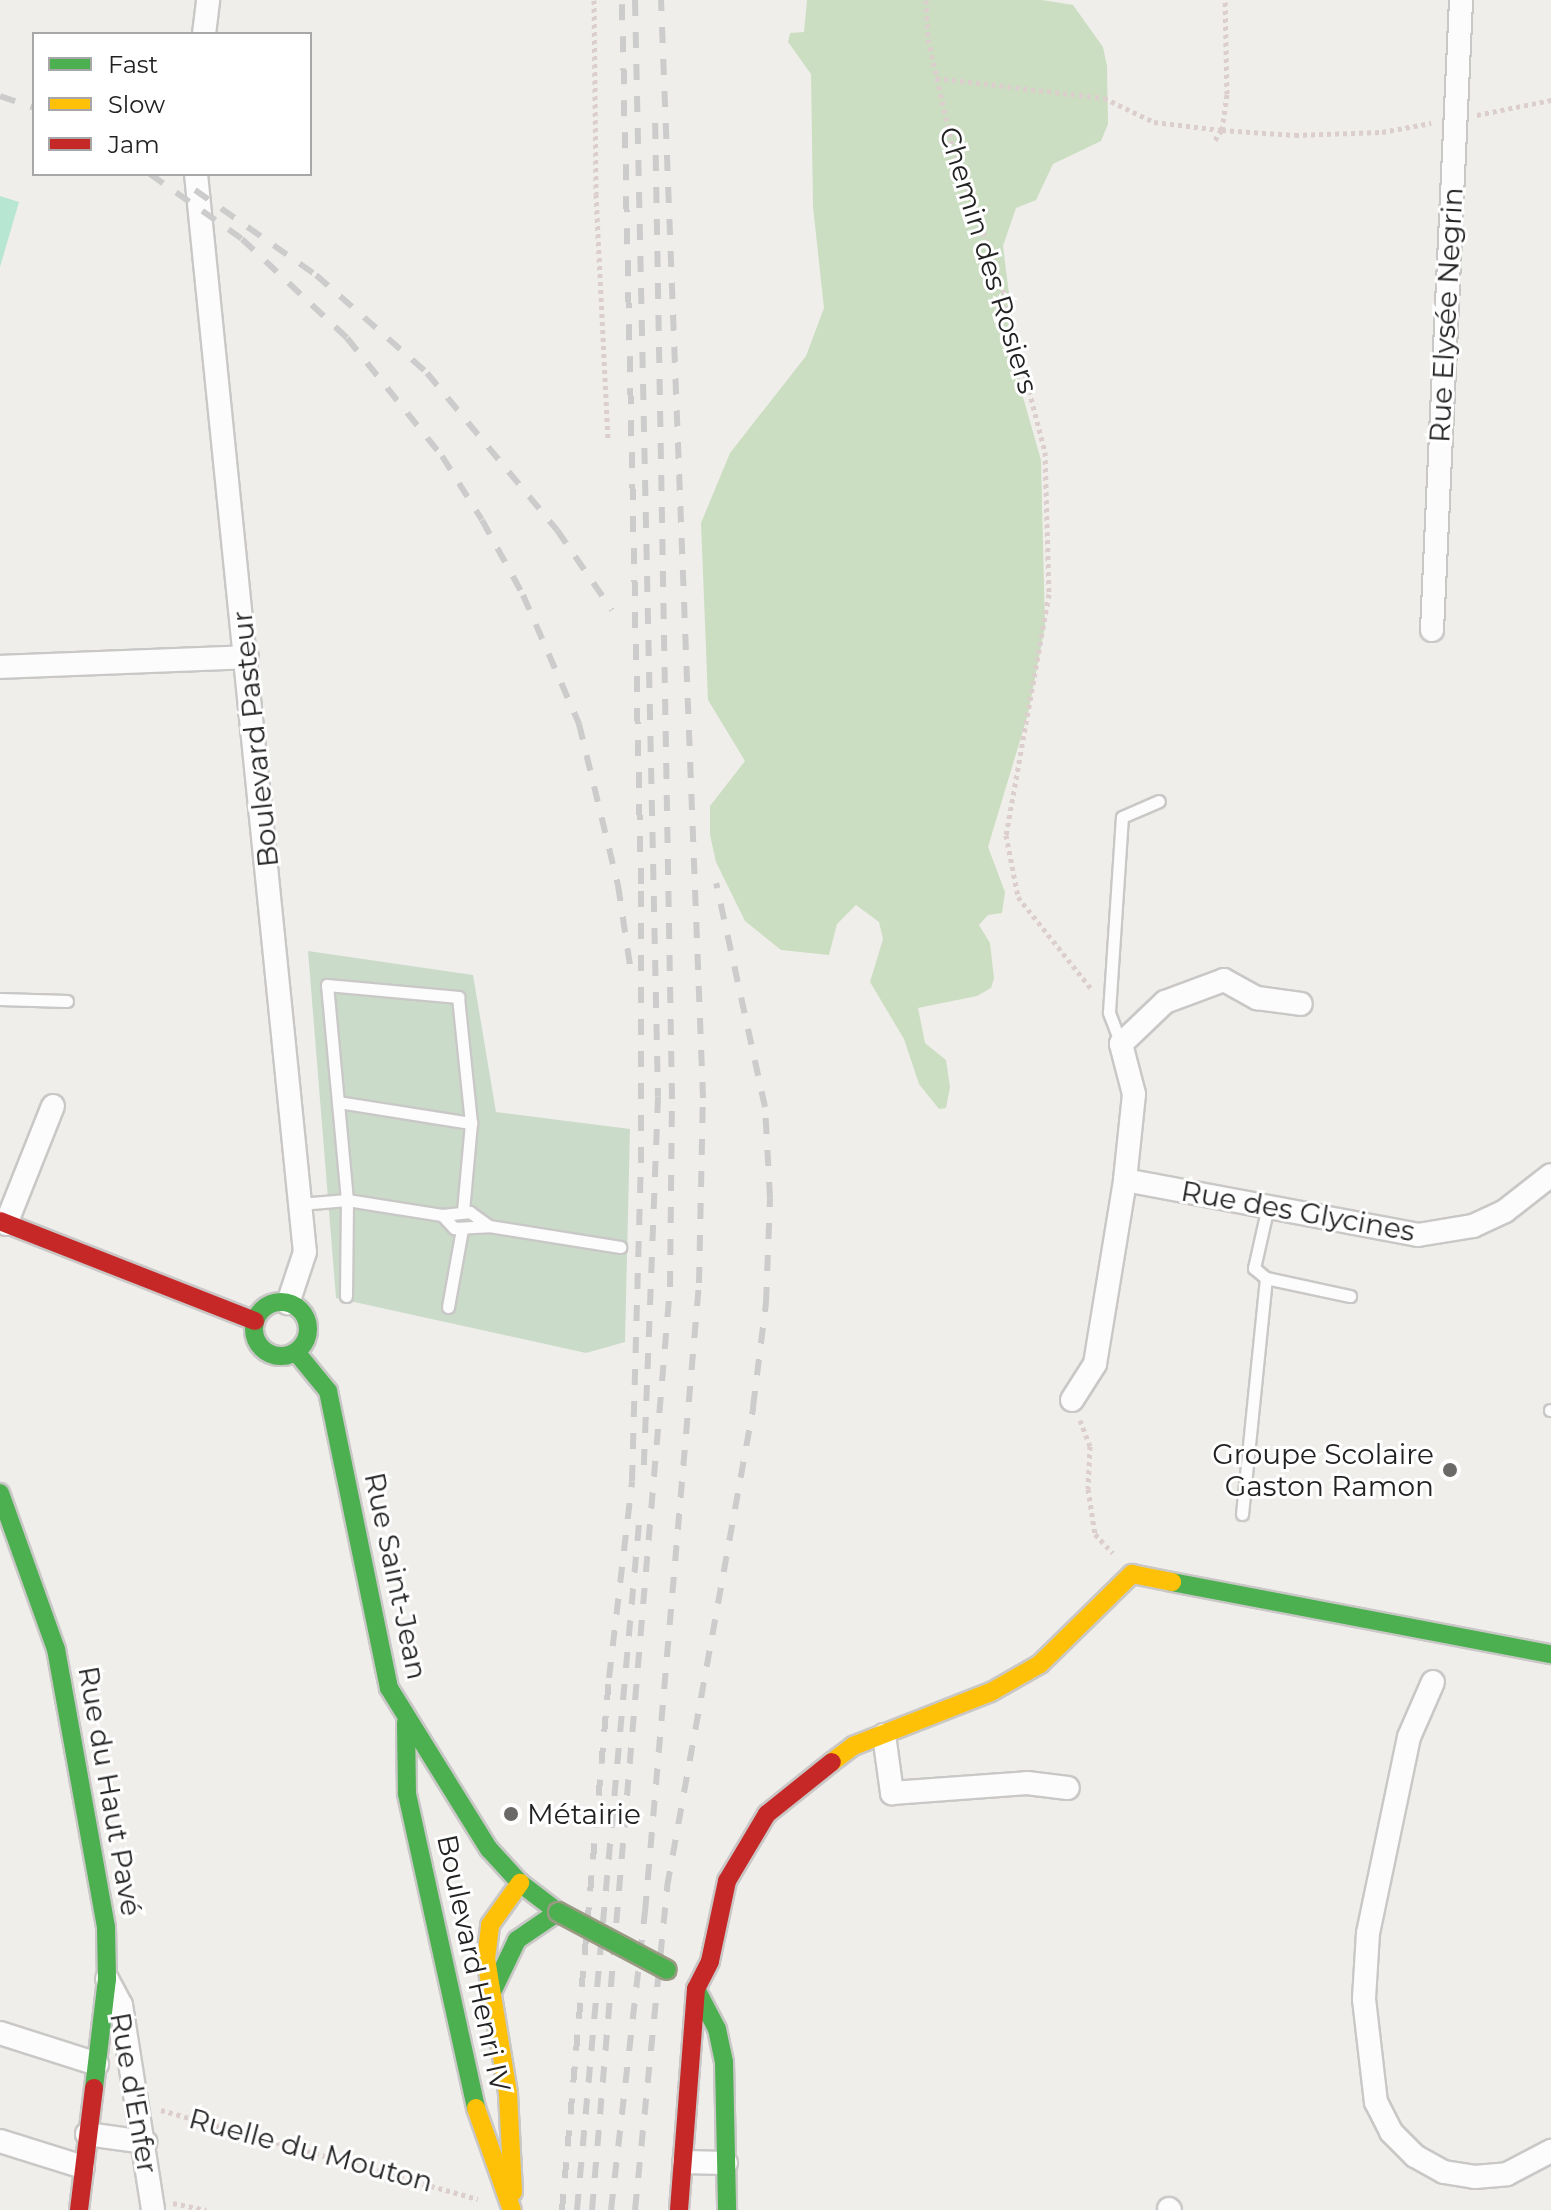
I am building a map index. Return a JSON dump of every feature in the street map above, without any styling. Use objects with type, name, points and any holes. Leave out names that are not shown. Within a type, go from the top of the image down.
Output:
[{"type":"street","points":[[204,32],[208,0]]},
{"type":"street","name":"Rue Elysée Negrin","points":[[1432,630],[1461,0]]},
{"type":"street","name":"Boulevard Pasteur","points":[[196,176],[305,1252],[288,1303]]},
{"type":"street","points":[[0,667],[247,657]]},
{"type":"street","points":[[1072,1400],[1095,1364],[1125,1180],[1134,1094],[1121,1044],[1165,1002],[1224,980],[1257,998],[1301,1004]]},
{"type":"street","points":[[53,1106],[3,1223],[255,1321]]},
{"type":"street","name":"Rue des Glycines","points":[[1125,1180],[1418,1235],[1473,1226],[1505,1211],[1551,1175]]},
{"type":"street","points":[[288,1303],[305,1316],[309,1327],[296,1352],[284,1357],[265,1351],[254,1334],[255,1321],[267,1306],[288,1303]]},
{"type":"street","name":"Rue Saint-Jean","points":[[296,1352],[328,1391],[379,1648],[389,1688],[406,1723],[481,1837],[520,1883],[558,1912],[667,1970],[696,1989]]},
{"type":"street","name":"Rue du Haut Pavé","points":[[0,1493],[56,1649],[101,1877],[107,1979],[79,2210]]},
{"type":"street","points":[[679,2210],[696,1989],[710,1961],[727,1881],[760,1823],[804,1780],[853,1746],[991,1692],[1040,1664],[1132,1574],[1551,1654]]},
{"type":"street","points":[[1433,1682],[1409,1737],[1368,1933],[1364,1999],[1376,2102],[1391,2132],[1415,2156],[1444,2172],[1475,2177],[1507,2174],[1551,2151]]},
{"type":"street","name":"Boulevard Henri IV","points":[[406,1723],[407,1794],[483,2138],[512,2210]]},
{"type":"street","points":[[884,1735],[892,1793],[1027,1783],[1068,1788]]},
{"type":"street","name":"Boulevard Henri IV","points":[[512,2210],[508,2093],[486,1959],[490,1925],[520,1883]]},
{"type":"street","name":"Boulevard Henri IV","points":[[493,1990],[517,1940],[558,1912]]},
{"type":"street","name":"Rue d'Enfer","points":[[107,1979],[121,2005],[145,2142],[152,2204]]},
{"type":"street","points":[[696,1989],[721,2044],[727,2210]]},
{"type":"street","points":[[0,2033],[97,2064]]},
{"type":"street","points":[[0,2141],[85,2152],[145,2142]]},
{"type":"street","points":[[684,2162],[726,2163]]},
{"type":"lane","points":[[1121,1044],[1109,1012],[1122,817],[1159,801]]},
{"type":"lane","points":[[346,1296],[347,1200],[327,985],[458,997],[471,1123],[463,1211]]},
{"type":"lane","points":[[0,999],[67,1001]]},
{"type":"lane","points":[[338,1102],[471,1123]]},
{"type":"lane","points":[[300,1204],[347,1200],[442,1215],[463,1211],[489,1226]]},
{"type":"lane","points":[[1268,1206],[1254,1268],[1266,1278],[1350,1296]]},
{"type":"lane","points":[[442,1215],[462,1229],[489,1226],[620,1247]]},
{"type":"lane","points":[[448,1307],[462,1229]]},
{"type":"lane","points":[[1242,1514],[1266,1278]]},
{"type":"path","points":[[594,0],[596,194],[608,442]]},
{"type":"path","name":"Chemin des Rosiers","points":[[926,0],[936,78],[953,149],[1001,282],[1045,452],[1049,594],[1006,835],[1018,897],[1109,1012]]},
{"type":"path","points":[[1215,140],[1222,130],[1229,60],[1225,0]]},
{"type":"path","points":[[936,78],[1104,98],[1154,122],[1295,135],[1382,132],[1551,100]]},
{"type":"path","points":[[1072,1400],[1090,1446],[1088,1489],[1095,1534],[1132,1574]]},
{"type":"path","name":"Ruelle du Mouton","points":[[160,2110],[208,2119],[438,2184],[492,2205]]},
{"type":"path","points":[[152,2204],[206,2210]]},
{"type":"green space","points":[[807,0],[1042,0],[1073,5],[1103,47],[1107,66],[1108,124],[1101,141],[1053,164],[1036,200],[1016,208],[1003,246],[1021,390],[1041,460],[1045,626],[1028,714],[988,847],[1005,892],[1002,913],[988,915],[979,925],[990,943],[994,978],[991,988],[977,996],[918,1008],[925,1043],[946,1060],[950,1087],[946,1108],[939,1109],[919,1084],[904,1039],[870,982],[883,939],[879,922],[856,905],[837,924],[829,955],[781,950],[745,921],[716,862],[710,835],[710,806],[745,761],[708,700],[701,523],[730,453],[806,356],[824,308],[813,207],[811,74],[788,42],[790,33],[804,32]]},
{"type":"green space","points":[[0,196],[19,202],[0,267]]},
{"type":"green space","points":[[308,951],[473,975],[496,1112],[630,1129],[625,1342],[586,1353],[336,1298]]},
{"type":"railway","points":[[562,2210],[609,1678],[632,1481],[641,1163],[641,884],[622,0]]},
{"type":"railway","points":[[635,0],[658,1097],[643,1481]]},
{"type":"railway","points":[[611,2210],[645,1912],[699,1283],[703,1098],[661,0]]},
{"type":"railway","points":[[0,96],[32,107]]},
{"type":"railway","points":[[592,2210],[670,1287],[672,1099],[655,117]]},
{"type":"railway","points":[[153,176],[242,239],[347,338],[442,456],[482,520],[523,595],[579,724],[618,885],[632,979]]},
{"type":"railway","points":[[195,190],[316,275],[427,373],[557,530],[612,610]]},
{"type":"railway","points":[[635,2210],[667,1887],[753,1407],[766,1303],[770,1198],[765,1107],[716,883]]},
{"type":"railway","points":[[577,2210],[640,1513]]},
{"type":"traffic: fast","points":[[281,1302],[300,1310],[308,1329],[300,1348],[281,1356],[262,1348],[254,1329],[262,1310],[281,1302]]},
{"type":"traffic: fast","points":[[296,1352],[328,1391],[389,1688],[489,1849],[520,1883],[558,1912],[517,1940],[493,1990]]},
{"type":"traffic: fast","points":[[0,1493],[56,1649],[106,1927],[107,1979],[94,2088]]},
{"type":"traffic: fast","points":[[1172,1582],[1551,1654]]},
{"type":"traffic: fast","points":[[406,1723],[407,1794],[476,2108]]},
{"type":"traffic: fast","points":[[558,1912],[667,1970]]},
{"type":"traffic: fast","points":[[696,1989],[717,2029],[724,2062],[727,2210]]},
{"type":"traffic: slow","points":[[832,1762],[853,1746],[991,1692],[1040,1664],[1132,1574],[1172,1582]]},
{"type":"traffic: slow","points":[[513,2192],[508,2093],[486,1959],[490,1925],[520,1883]]},
{"type":"traffic: slow","points":[[476,2108],[512,2210]]},
{"type":"traffic: jam","points":[[0,1221],[255,1321]]},
{"type":"traffic: jam","points":[[679,2210],[696,1989],[710,1961],[727,1881],[767,1814],[832,1762]]},
{"type":"traffic: jam","points":[[79,2210],[94,2088]]},
{"type":"place","name":"Groupe Scolaire Gaston Ramon","points":[[1450,1470]]},
{"type":"place","name":"Métairie","points":[[511,1814]]}]
